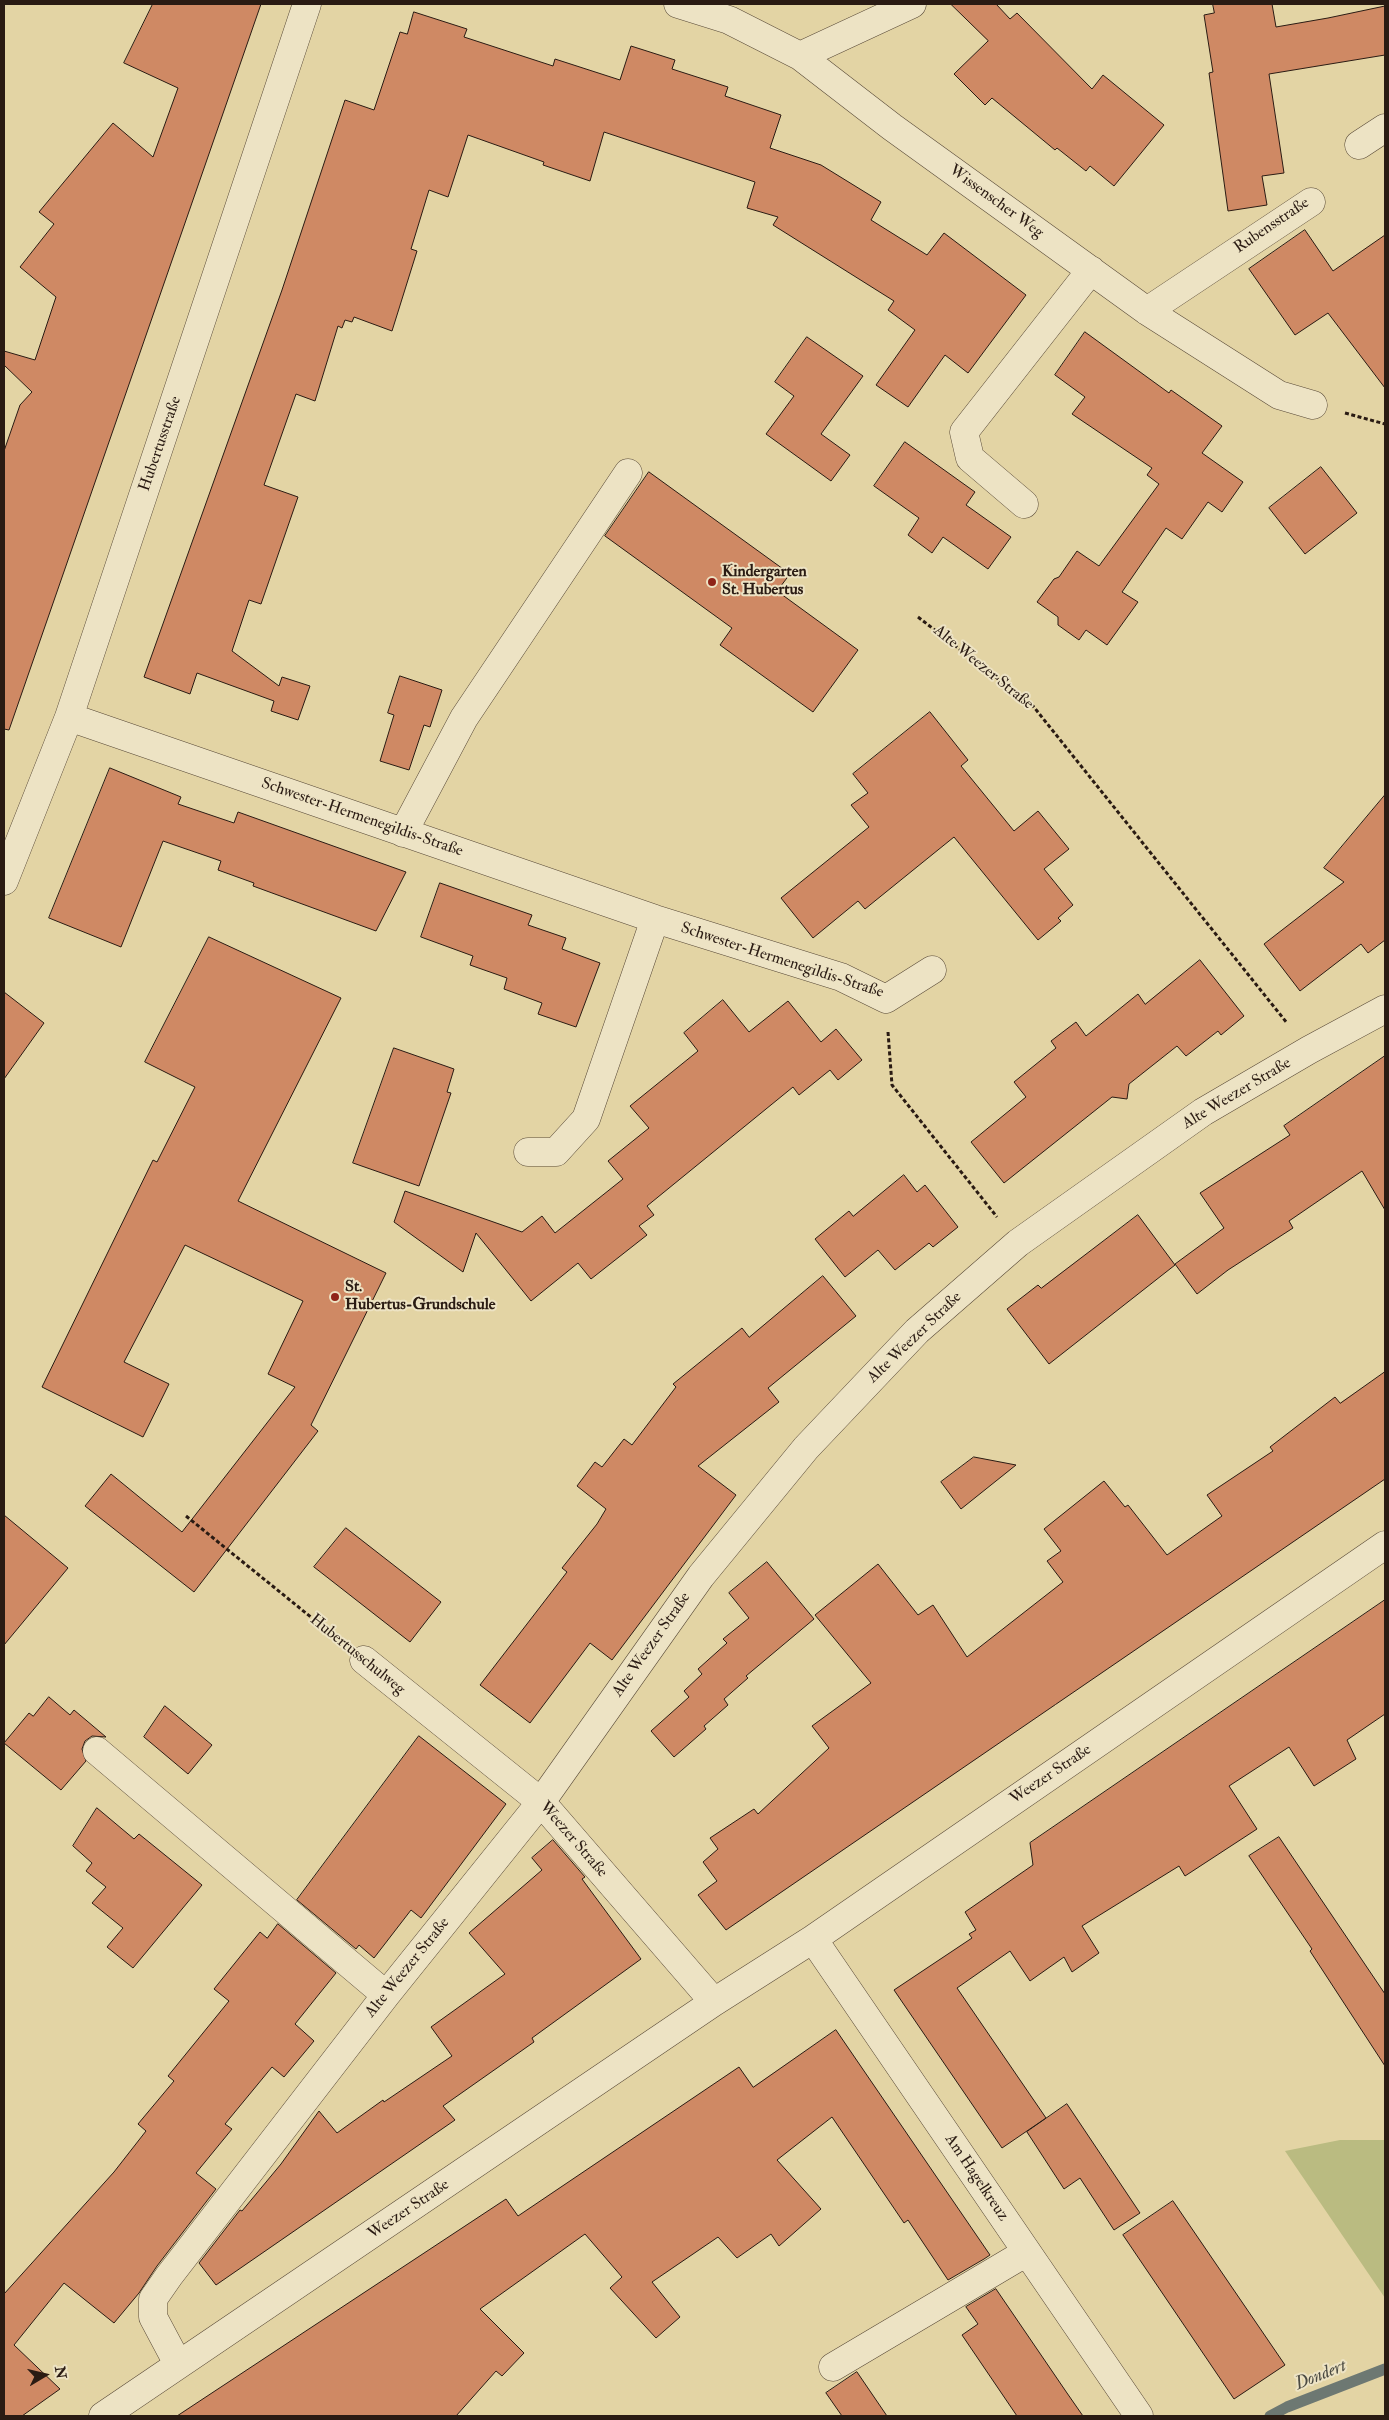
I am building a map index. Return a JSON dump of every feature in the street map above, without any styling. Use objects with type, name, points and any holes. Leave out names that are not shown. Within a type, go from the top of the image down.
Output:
[{"type":"street","name":"Hubertusstraße","points":[[4,881],[69,718],[277,101],[307,4]]},
{"type":"street","name":"Wissenscher Weg","points":[[678,4],[729,20],[800,56],[892,127],[1147,311],[1279,395],[1313,404]]},
{"type":"street","points":[[800,56],[912,4]]},
{"type":"street","points":[[1359,146],[1385,128]]},
{"type":"street","name":"Rubensstraße","points":[[1147,311],[1311,202]]},
{"type":"street","points":[[1024,504],[970,458],[964,432],[1091,270]]},
{"type":"street","points":[[403,833],[464,718],[628,473]]},
{"type":"street","name":"Schwester-Hermenegildis-Straße","points":[[69,718],[655,919],[841,977],[886,1000],[932,970]]},
{"type":"street","points":[[528,1152],[556,1152],[586,1119],[655,919]]},
{"type":"street","name":"Alte Weezer Straße","points":[[178,2364],[153,2317],[154,2298],[386,1995],[701,1576],[806,1448],[917,1331],[1018,1243],[1203,1112],[1309,1050],[1385,1010]]},
{"type":"street","name":"Weezer Straße","points":[[103,2416],[714,2002],[813,1939],[1385,1545]]},
{"type":"street","name":"Hubertusschulweg","points":[[364,1660],[535,1797]]},
{"type":"street","points":[[97,1751],[386,1995]]},
{"type":"street","name":"Weezer Straße","points":[[535,1797],[714,2002]]},
{"type":"street","name":"Am Hagelkreuz","points":[[813,1939],[1139,2416]]},
{"type":"street","points":[[833,2367],[1027,2252]]},
{"type":"path","points":[[1313,404],[1385,424]]},
{"type":"path","name":"Alte Weezer Straße","points":[[918,617],[1033,706],[1309,1050]]},
{"type":"path","points":[[886,1000],[892,1086],[1018,1243]]},
{"type":"path","name":"Hubertusschulweg","points":[[186,1516],[364,1660]]},
{"type":"green space","points":[[1340,2140],[1385,2140],[1385,2298],[1285,2151]]},
{"type":"building","points":[[153,4],[261,4],[9,730],[4,729],[4,451],[20,405],[32,392],[4,365],[4,351],[35,360],[56,297],[20,267],[54,224],[39,212],[113,123],[153,157],[178,88],[124,63]]},
{"type":"building","points":[[951,4],[996,4],[1010,19],[1017,13],[1092,89],[1103,75],[1164,125],[1114,186],[1090,166],[1086,171],[1057,148],[1055,150],[992,98],[985,105],[954,74],[988,41]]},
{"type":"building","points":[[1213,4],[1272,4],[1276,27],[1385,6],[1385,55],[1269,74],[1284,173],[1262,176],[1267,205],[1228,211],[1209,73],[1213,72],[1204,15],[1214,13]]},
{"type":"building","points":[[414,12],[467,29],[464,37],[553,66],[555,59],[620,80],[631,46],[675,60],[672,69],[728,87],[725,96],[781,115],[770,148],[821,165],[881,202],[871,220],[927,255],[944,233],[1026,295],[968,373],[945,355],[908,407],[876,385],[915,330],[888,310],[894,301],[773,225],[778,217],[747,208],[755,182],[604,132],[590,181],[543,165],[544,162],[468,135],[448,197],[429,190],[411,249],[417,251],[392,331],[354,317],[352,322],[345,320],[342,328],[338,326],[315,401],[296,394],[264,485],[298,497],[261,604],[249,600],[232,651],[279,686],[282,677],[310,686],[298,720],[271,711],[274,701],[197,673],[190,694],[144,677],[282,290],[345,100],[374,110],[400,32],[407,34]]},
{"type":"building","points":[[1305,230],[1333,271],[1385,235],[1385,388],[1328,313],[1295,335],[1249,269]]},
{"type":"building","points":[[1085,332],[1169,393],[1171,390],[1222,426],[1202,453],[1243,482],[1222,512],[1208,502],[1182,539],[1166,528],[1122,592],[1138,602],[1107,645],[1086,630],[1079,640],[1058,625],[1058,617],[1037,602],[1054,579],[1059,577],[1077,551],[1099,566],[1159,484],[1147,475],[1152,468],[1072,414],[1085,397],[1055,375]]},
{"type":"building","points":[[807,337],[863,376],[821,434],[850,455],[831,481],[766,434],[794,396],[775,382]]},
{"type":"building","points":[[905,442],[975,492],[966,505],[1011,537],[988,569],[943,537],[932,553],[908,535],[919,518],[874,486]]},
{"type":"building","points":[[1321,467],[1357,513],[1305,554],[1269,508]]},
{"type":"building","points":[[649,472],[790,574],[777,591],[858,650],[813,712],[720,645],[732,628],[605,536]]},
{"type":"building","points":[[400,676],[442,690],[430,727],[424,725],[409,770],[380,761],[394,715],[388,713]]},
{"type":"building","points":[[930,712],[968,760],[961,766],[1014,831],[1038,811],[1069,849],[1044,869],[1073,905],[1058,918],[1061,921],[1038,940],[954,837],[865,909],[858,901],[813,938],[781,898],[869,827],[851,805],[868,793],[853,774]]},
{"type":"building","points":[[110,768],[181,797],[178,804],[234,823],[238,812],[406,872],[376,931],[253,886],[254,883],[218,870],[221,861],[163,841],[121,947],[49,918]]},
{"type":"building","points":[[1385,795],[1385,940],[1368,953],[1361,944],[1300,991],[1264,944],[1344,882],[1324,868]]},
{"type":"building","points":[[440,883],[532,915],[528,925],[566,938],[562,949],[600,963],[576,1027],[538,1014],[542,1003],[504,989],[507,978],[470,965],[473,956],[421,937]]},
{"type":"building","points":[[209,937],[341,998],[238,1201],[386,1273],[311,1425],[318,1431],[194,1592],[85,1506],[111,1474],[182,1532],[295,1387],[268,1374],[303,1301],[185,1245],[124,1362],[169,1384],[143,1437],[42,1387],[153,1160],[157,1162],[195,1087],[145,1062]]},
{"type":"building","points":[[1200,960],[1244,1016],[1221,1035],[1218,1031],[1186,1056],[1177,1046],[1129,1084],[1127,1099],[1112,1097],[1004,1183],[971,1142],[1026,1097],[1014,1082],[1056,1048],[1051,1041],[1076,1022],[1086,1036],[1138,994],[1145,1004]]},
{"type":"building","points":[[4,992],[44,1023],[4,1079]]},
{"type":"building","points":[[723,1000],[749,1032],[788,1001],[821,1042],[836,1029],[862,1060],[838,1080],[830,1070],[799,1095],[793,1087],[647,1206],[654,1215],[639,1226],[647,1235],[591,1279],[578,1263],[531,1301],[476,1233],[463,1272],[394,1222],[405,1191],[522,1232],[542,1216],[555,1233],[623,1179],[608,1161],[649,1128],[630,1106],[698,1051],[684,1033]]},
{"type":"building","points":[[394,1048],[454,1069],[447,1092],[451,1093],[419,1186],[353,1163]]},
{"type":"building","points":[[1385,1056],[1385,1210],[1362,1171],[1289,1221],[1293,1228],[1228,1270],[1197,1294],[1175,1264],[1224,1228],[1200,1193],[1290,1135],[1284,1126]]},
{"type":"building","points":[[904,1175],[917,1192],[925,1185],[958,1227],[933,1247],[929,1243],[895,1270],[878,1250],[845,1277],[815,1239],[849,1211],[853,1216]]},
{"type":"building","points":[[1138,1215],[1175,1265],[1049,1364],[1007,1309],[1038,1285],[1041,1288]]},
{"type":"building","points":[[823,1276],[856,1316],[768,1388],[779,1402],[698,1466],[736,1495],[612,1660],[590,1643],[530,1723],[480,1685],[567,1572],[562,1568],[597,1524],[606,1509],[577,1486],[595,1462],[602,1467],[624,1439],[632,1445],[676,1387],[673,1384],[742,1328],[749,1337]]},
{"type":"building","points":[[1385,1372],[1385,1479],[726,1930],[698,1895],[717,1881],[703,1862],[718,1849],[710,1838],[754,1809],[758,1814],[829,1748],[812,1726],[871,1683],[815,1615],[878,1564],[918,1615],[933,1605],[967,1657],[1063,1582],[1047,1561],[1061,1551],[1044,1529],[1104,1481],[1125,1507],[1128,1505],[1167,1555],[1222,1516],[1207,1495],[1273,1451],[1270,1447],[1335,1397],[1340,1403]]},
{"type":"building","points":[[974,1457],[1016,1465],[961,1509],[941,1482]]},
{"type":"building","points":[[4,1515],[68,1568],[4,1645]]},
{"type":"building","points":[[346,1528],[441,1602],[410,1642],[314,1567]]},
{"type":"building","points":[[767,1562],[814,1619],[746,1676],[748,1678],[724,1699],[728,1705],[704,1726],[706,1729],[674,1757],[651,1731],[689,1697],[684,1691],[702,1674],[698,1669],[727,1643],[723,1639],[749,1618],[729,1593]]},
{"type":"building","points":[[1385,1600],[1385,1714],[1347,1740],[1356,1759],[1314,1786],[1289,1747],[1229,1786],[1257,1829],[1185,1876],[1179,1866],[1082,1926],[1099,1953],[1072,1972],[1064,1957],[1030,1981],[1010,1951],[957,1988],[1046,2118],[1002,2148],[894,1990],[972,1938],[969,1934],[976,1930],[965,1912],[1033,1865],[1030,1843]]},
{"type":"building","points":[[49,1697],[70,1715],[74,1710],[106,1737],[92,1736],[85,1741],[82,1749],[86,1761],[61,1790],[4,1743],[29,1713],[33,1716]]},
{"type":"building","points":[[165,1706],[212,1745],[188,1774],[144,1737]]},
{"type":"building","points":[[419,1736],[506,1804],[421,1918],[411,1910],[374,1958],[359,1945],[356,1949],[297,1900]]},
{"type":"building","points":[[97,1808],[134,1839],[139,1834],[202,1885],[133,1968],[107,1947],[123,1928],[92,1903],[106,1887],[86,1871],[92,1863],[73,1846]]},
{"type":"building","points":[[1279,1837],[1385,1994],[1385,2066],[1310,1951],[1312,1949],[1249,1856]]},
{"type":"building","points":[[553,1840],[585,1877],[582,1879],[641,1959],[532,2038],[534,2042],[443,2106],[455,2120],[216,2285],[199,2263],[240,2210],[242,2211],[281,2164],[319,2111],[337,2133],[383,2100],[384,2102],[452,2056],[431,2027],[505,1974],[469,1933],[542,1870],[532,1858]]},
{"type":"building","points":[[278,1924],[336,1973],[295,2024],[314,2041],[284,2077],[272,2067],[225,2124],[232,2129],[196,2173],[216,2189],[157,2266],[139,2293],[114,2323],[64,2283],[14,2345],[60,2389],[22,2416],[4,2416],[4,2294],[114,2172],[146,2131],[138,2124],[174,2081],[168,2076],[229,2001],[214,1989],[260,1932],[267,1938]]},
{"type":"building","points":[[836,2030],[990,2255],[984,2259],[948,2280],[908,2220],[904,2223],[832,2117],[777,2160],[821,2209],[779,2246],[771,2234],[737,2258],[718,2237],[652,2282],[680,2317],[656,2338],[610,2288],[622,2277],[585,2234],[480,2309],[524,2353],[502,2376],[496,2371],[456,2416],[177,2416],[506,2199],[518,2216],[739,2067],[753,2087]]},
{"type":"building","points":[[1067,2104],[1140,2213],[1114,2230],[1080,2178],[1064,2189],[1027,2132]]},
{"type":"building","points":[[1173,2201],[1285,2365],[1234,2399],[1123,2235]]},
{"type":"building","points":[[996,2289],[1083,2416],[1017,2416],[962,2335],[978,2324],[966,2307]]},
{"type":"building","points":[[857,2372],[887,2416],[842,2416],[826,2393]]},
{"type":"waterway","name":"Dondert","points":[[1270,2416],[1287,2407],[1385,2369]]},
{"type":"place","name":"Kindergarten St. Hubertus","points":[[712,582]]},
{"type":"place","name":"St. Hubertus-Grundschule","points":[[335,1297]]}]
